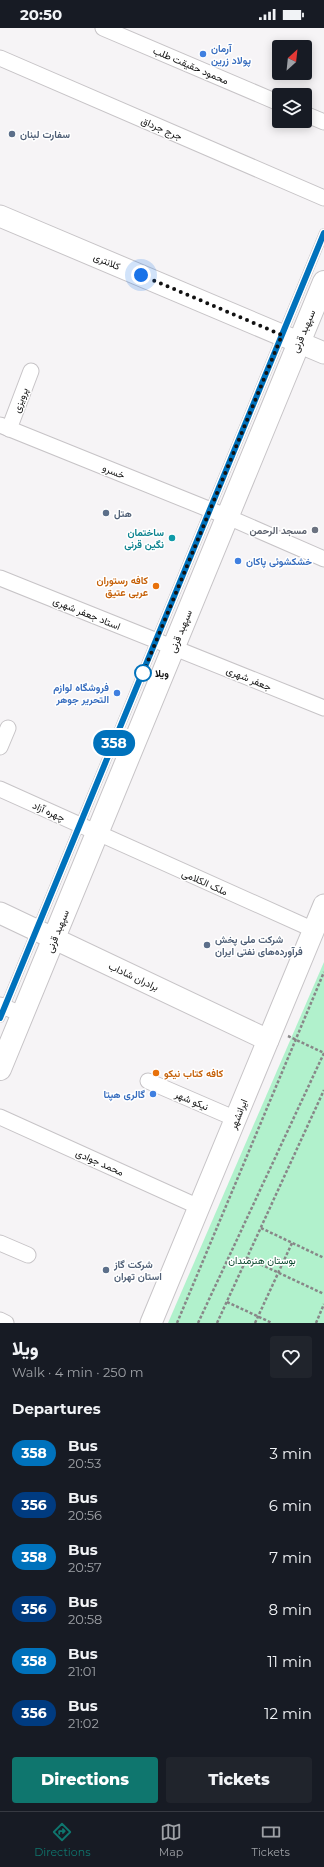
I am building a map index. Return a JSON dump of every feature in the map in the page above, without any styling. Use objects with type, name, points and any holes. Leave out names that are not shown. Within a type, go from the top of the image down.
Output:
[{"type":"main road","name":"سپهبد قرنی","points":[[0,1069],[7,1011],[45,934],[89,830],[290,338],[324,282]]},
{"type":"street","name":"محمود حقیقت طلب","points":[[103,28],[272,100]]},
{"type":"street","name":"جرج جرداق","points":[[0,58],[324,198]]},
{"type":"street","points":[[312,117],[324,122]]},
{"type":"street","name":"کلانتری","points":[[0,216],[324,353]]},
{"type":"street","name":"پرویزی","points":[[5,427],[31,371]]},
{"type":"street","name":"خسرو","points":[[5,427],[219,513],[324,559]]},
{"type":"street","name":"استاد جعفر شهری","points":[[0,578],[165,645]]},
{"type":"street","name":"جعفر شهری","points":[[165,645],[324,708]]},
{"type":"street","points":[[0,747],[8,728]]},
{"type":"street","name":"چهره آزاد","points":[[0,789],[89,830]]},
{"type":"street","name":"ملک الکلامی","points":[[89,830],[314,930]]},
{"type":"street","name":"ایرانشهر","points":[[151,1323],[324,905]]},
{"type":"street","name":"برادران شاداب","points":[[0,913],[271,1034]]},
{"type":"street","name":"نیکو شهر","points":[[148,1080],[236,1118]]},
{"type":"street","name":"محمد جوادی","points":[[0,1118],[199,1207]]},
{"type":"street","points":[[0,1243],[28,1255]]},
{"type":"street","points":[[0,1320],[6,1323]]},
{"type":"lane","points":[[290,338],[324,233]]},
{"type":"path","points":[[177,1323],[324,972]]},
{"type":"path","points":[[198,1323],[324,1053],[296,1040],[271,1034]]},
{"type":"path","points":[[217,1323],[324,1090]]},
{"type":"path","points":[[261,1228],[324,1258]]},
{"type":"path","points":[[254,1323],[292,1243]]},
{"type":"path","points":[[247,1258],[324,1294]]},
{"type":"path","points":[[227,1302],[272,1323]]},
{"type":"path","points":[[316,1323],[324,1304]]},
{"type":"green space","name":"بوستان هنرمندان","points":[[324,962],[324,1323],[168,1323]]},
{"type":"bus line","name":"358","points":[[0,1018],[324,233]]},
{"type":"place","name":"آرمان پولاد زرین","points":[[203,54]]},
{"type":"place","name":"سفارت لبنان","points":[[12,134]]},
{"type":"place","name":"هتل","points":[[106,513]]},
{"type":"place","name":"مسجد الرحمن","points":[[315,530]]},
{"type":"place","name":"ساختمان نگین قرنی","points":[[172,538]]},
{"type":"place","name":"خشکشوئی پاکان","points":[[238,561]]},
{"type":"place","name":"کافه رستوران عربی عتیق","points":[[156,586]]},
{"type":"place","name":"ویلا","points":[[143,673]]},
{"type":"place","name":"فروشگاه لوازم التحریر جوهر","points":[[117,693]]},
{"type":"place","name":"شرکت ملی پخش فرآورده‌های نفتی ایران","points":[[207,945]]},
{"type":"place","name":"کافه کتاب نیکو","points":[[156,1073]]},
{"type":"place","name":"گالری هپتا","points":[[153,1094]]},
{"type":"place","name":"شرکت گاز استان تهران","points":[[106,1270]]},
{"type":"route","points":[[141,275],[282,335],[143,673]]}]
